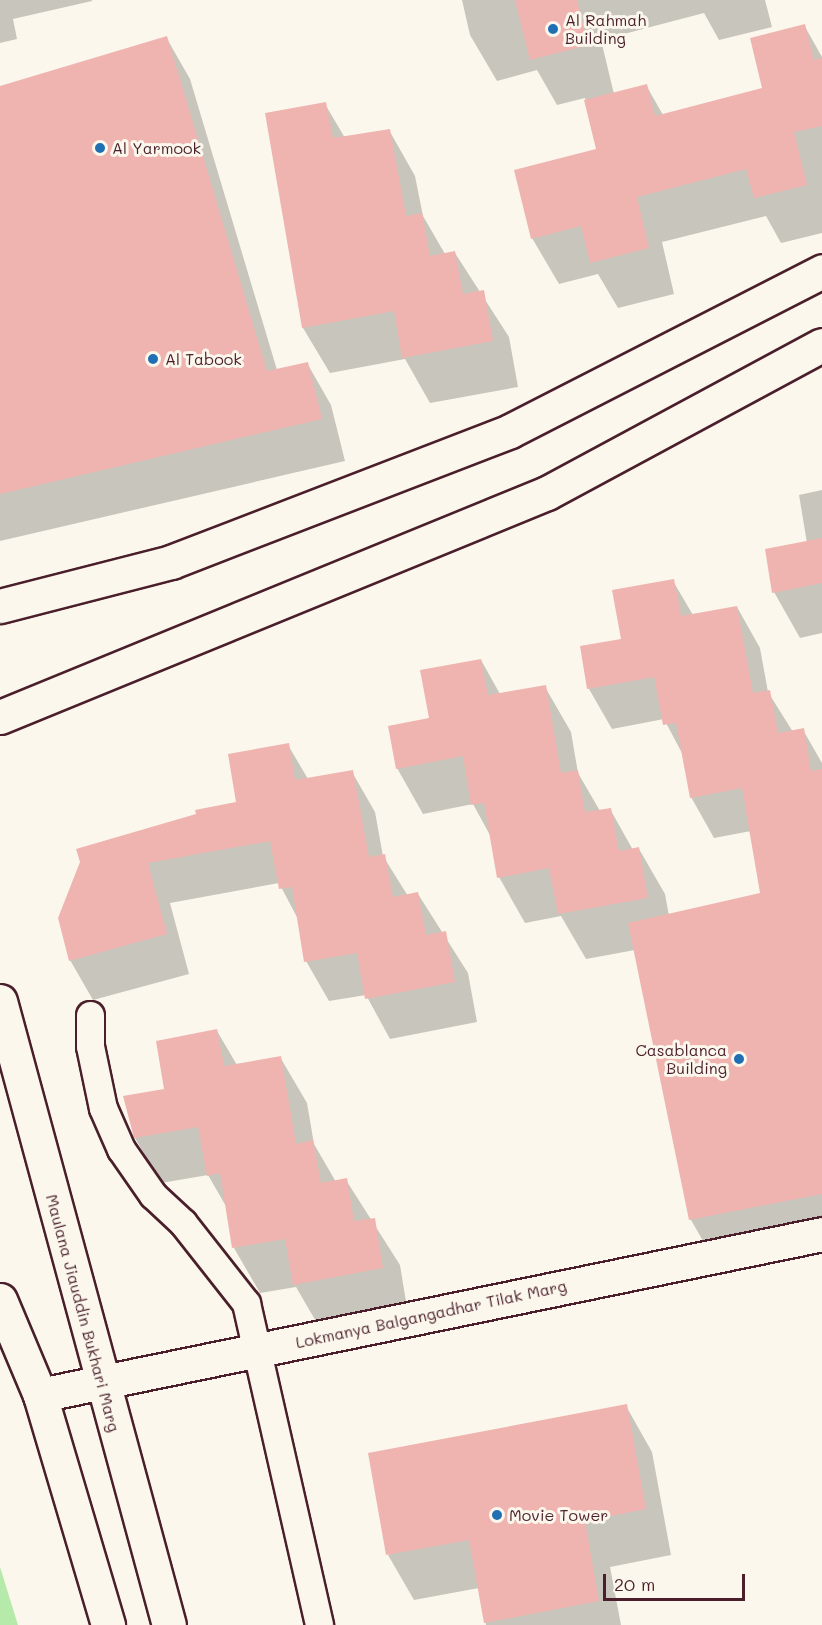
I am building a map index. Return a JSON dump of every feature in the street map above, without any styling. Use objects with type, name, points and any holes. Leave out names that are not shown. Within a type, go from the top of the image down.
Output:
[{"type":"street","points":[[0,606],[171,562],[510,431],[822,271]]},
{"type":"street","points":[[0,717],[547,493],[822,345]]},
{"type":"street","name":"Maulana Jiauddin Bukhari Marg","points":[[0,1001],[101,1382],[169,1625]]},
{"type":"street","name":"Lokmanya Balgangadhar Tilak Marg","points":[[40,1395],[822,1234]]},
{"type":"street","points":[[0,1300],[40,1395],[108,1625]]},
{"type":"lane","points":[[90,1015],[90,1046],[103,1108],[121,1149],[153,1195],[231,1279],[246,1303],[260,1349],[319,1625]]},
{"type":"green space","points":[[0,1567],[18,1625],[0,1625]]},
{"type":"building","name":"Al Rahmah Building","points":[[515,0],[577,0],[588,45],[530,60]]},
{"type":"building","points":[[805,24],[814,60],[822,58],[822,126],[794,132],[807,185],[754,198],[746,169],[637,197],[649,248],[590,263],[581,226],[531,239],[514,170],[596,149],[584,100],[647,84],[655,116],[762,88],[750,38]]},
{"type":"building","points":[[167,36],[267,371],[308,362],[322,419],[0,494],[0,86]]},
{"type":"building","points":[[326,102],[333,138],[390,129],[406,216],[422,213],[430,256],[455,251],[463,294],[484,290],[493,341],[402,358],[394,311],[302,328],[265,113]]},
{"type":"building","points":[[822,538],[822,583],[772,593],[765,549]]},
{"type":"building","name":"Casablanca Building","points":[[674,579],[681,616],[737,606],[753,693],[770,690],[778,733],[804,728],[811,771],[822,769],[822,1194],[689,1220],[628,923],[760,893],[742,788],[690,798],[676,723],[663,725],[654,677],[587,689],[580,646],[621,639],[612,590]]},
{"type":"building","points":[[481,659],[488,695],[546,685],[561,773],[578,770],[585,812],[611,808],[619,851],[639,847],[648,898],[558,914],[549,868],[497,878],[484,803],[471,805],[463,756],[396,769],[388,726],[429,718],[420,670]]},
{"type":"building","points":[[289,743],[295,780],[353,770],[369,857],[385,854],[393,897],[418,892],[426,935],[446,931],[455,982],[365,999],[357,953],[304,962],[292,887],[279,889],[270,841],[148,863],[167,934],[69,961],[58,918],[80,862],[76,849],[196,814],[195,810],[236,802],[228,754]]},
{"type":"building","points":[[217,1029],[224,1066],[281,1056],[296,1144],[313,1140],[321,1183],[347,1178],[354,1221],[375,1218],[383,1268],[293,1285],[285,1239],[232,1248],[220,1173],[207,1176],[198,1127],[134,1138],[123,1096],[164,1089],[156,1041]]},
{"type":"building","name":"Movie Tower","points":[[627,1404],[646,1509],[585,1521],[599,1601],[484,1623],[469,1540],[386,1555],[368,1453]]},
{"type":"place","name":"Al Rahmah Building","points":[[553,29]]},
{"type":"place","name":"Al Yarmook","points":[[100,148]]},
{"type":"place","name":"Al Tabook","points":[[153,359]]},
{"type":"place","name":"Casablanca Building","points":[[739,1059]]},
{"type":"place","name":"Movie Tower","points":[[497,1515]]}]
